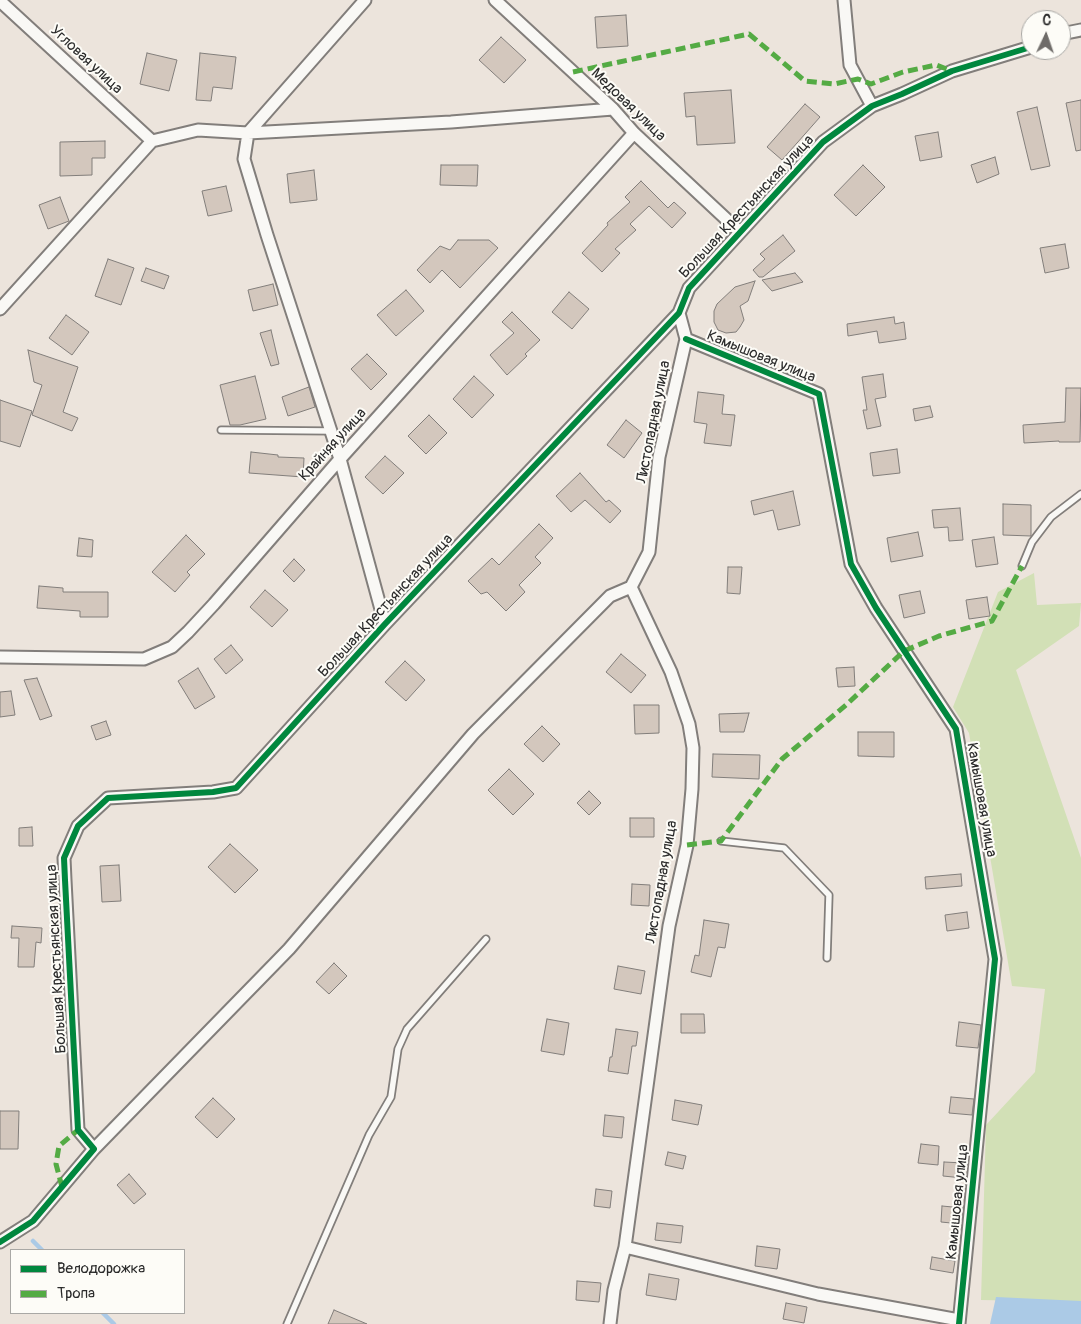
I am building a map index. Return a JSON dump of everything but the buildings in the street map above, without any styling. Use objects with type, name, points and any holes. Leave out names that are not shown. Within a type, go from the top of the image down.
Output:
[{"type":"street","points":[[365,0],[248,133],[244,159],[340,459],[385,624]]},
{"type":"street","name":"Медовая улица","points":[[495,0],[613,109],[634,132],[740,232]]},
{"type":"street","points":[[844,0],[850,65],[872,106]]},
{"type":"street","name":"Угловая улица","points":[[0,1],[152,141]]},
{"type":"street","name":"Большая Крестьянская улица","points":[[94,1149],[78,1130],[64,858],[78,826],[108,798],[213,792],[236,788],[385,624],[679,313],[689,288],[823,142],[872,106],[952,71],[1021,50]]},
{"type":"street","points":[[0,309],[152,141],[198,130],[248,133],[451,122],[613,109]]},
{"type":"street","name":"Крайняя улица","points":[[0,657],[144,659],[172,647],[214,604],[340,459],[634,132]]},
{"type":"street","name":"Листопадная улица","points":[[610,1324],[614,1290],[625,1247],[669,926],[687,845],[692,789],[693,748],[689,724],[671,672],[631,587],[649,552],[659,457],[686,339],[679,313]]},
{"type":"street","name":"Камышовая улица","points":[[686,339],[818,394],[851,564],[876,608],[956,729],[995,959],[959,1322]]},
{"type":"street","points":[[0,1242],[33,1221],[94,1149],[288,948],[473,734],[610,596],[631,587]]},
{"type":"street","points":[[625,1247],[818,1294],[959,1322]]},
{"type":"lane","points":[[221,430],[330,431]]},
{"type":"lane","points":[[1022,566],[1032,542],[1051,518],[1081,494]]},
{"type":"lane","points":[[721,841],[784,848],[829,895],[827,958]]},
{"type":"lane","points":[[288,1324],[369,1135],[391,1097],[398,1049],[408,1029],[486,939]]},
{"type":"green space","points":[[1034,573],[1037,605],[1081,603],[1079,626],[1016,670],[1081,858],[1081,1302],[981,1300],[986,1125],[1035,1072],[1045,989],[1012,986],[969,733],[953,707],[998,592]]},
{"type":"water","points":[[996,1297],[1081,1301],[1081,1324],[990,1324]]},
{"type":"waterway","points":[[33,1241],[41,1249]]},
{"type":"waterway","points":[[104,1314],[114,1324]]},
{"type":"marked path","points":[[573,72],[749,34],[805,81],[834,84],[858,79],[871,84],[903,72],[936,65],[952,71]]},
{"type":"marked path","points":[[687,845],[721,841],[782,759],[846,705],[904,651],[939,636],[992,621],[1022,566]]},
{"type":"marked path","points":[[62,1187],[56,1164],[59,1146],[78,1130]]},
{"type":"cycle path","points":[[0,1242],[33,1221],[94,1149],[78,1130],[65,880],[64,858],[78,826],[108,798],[213,792],[236,788],[385,624],[679,313],[689,288],[823,142],[872,106],[952,71],[1021,50]]},
{"type":"cycle path","points":[[686,339],[819,394],[851,564],[876,608],[956,729],[995,959],[959,1324]]}]
